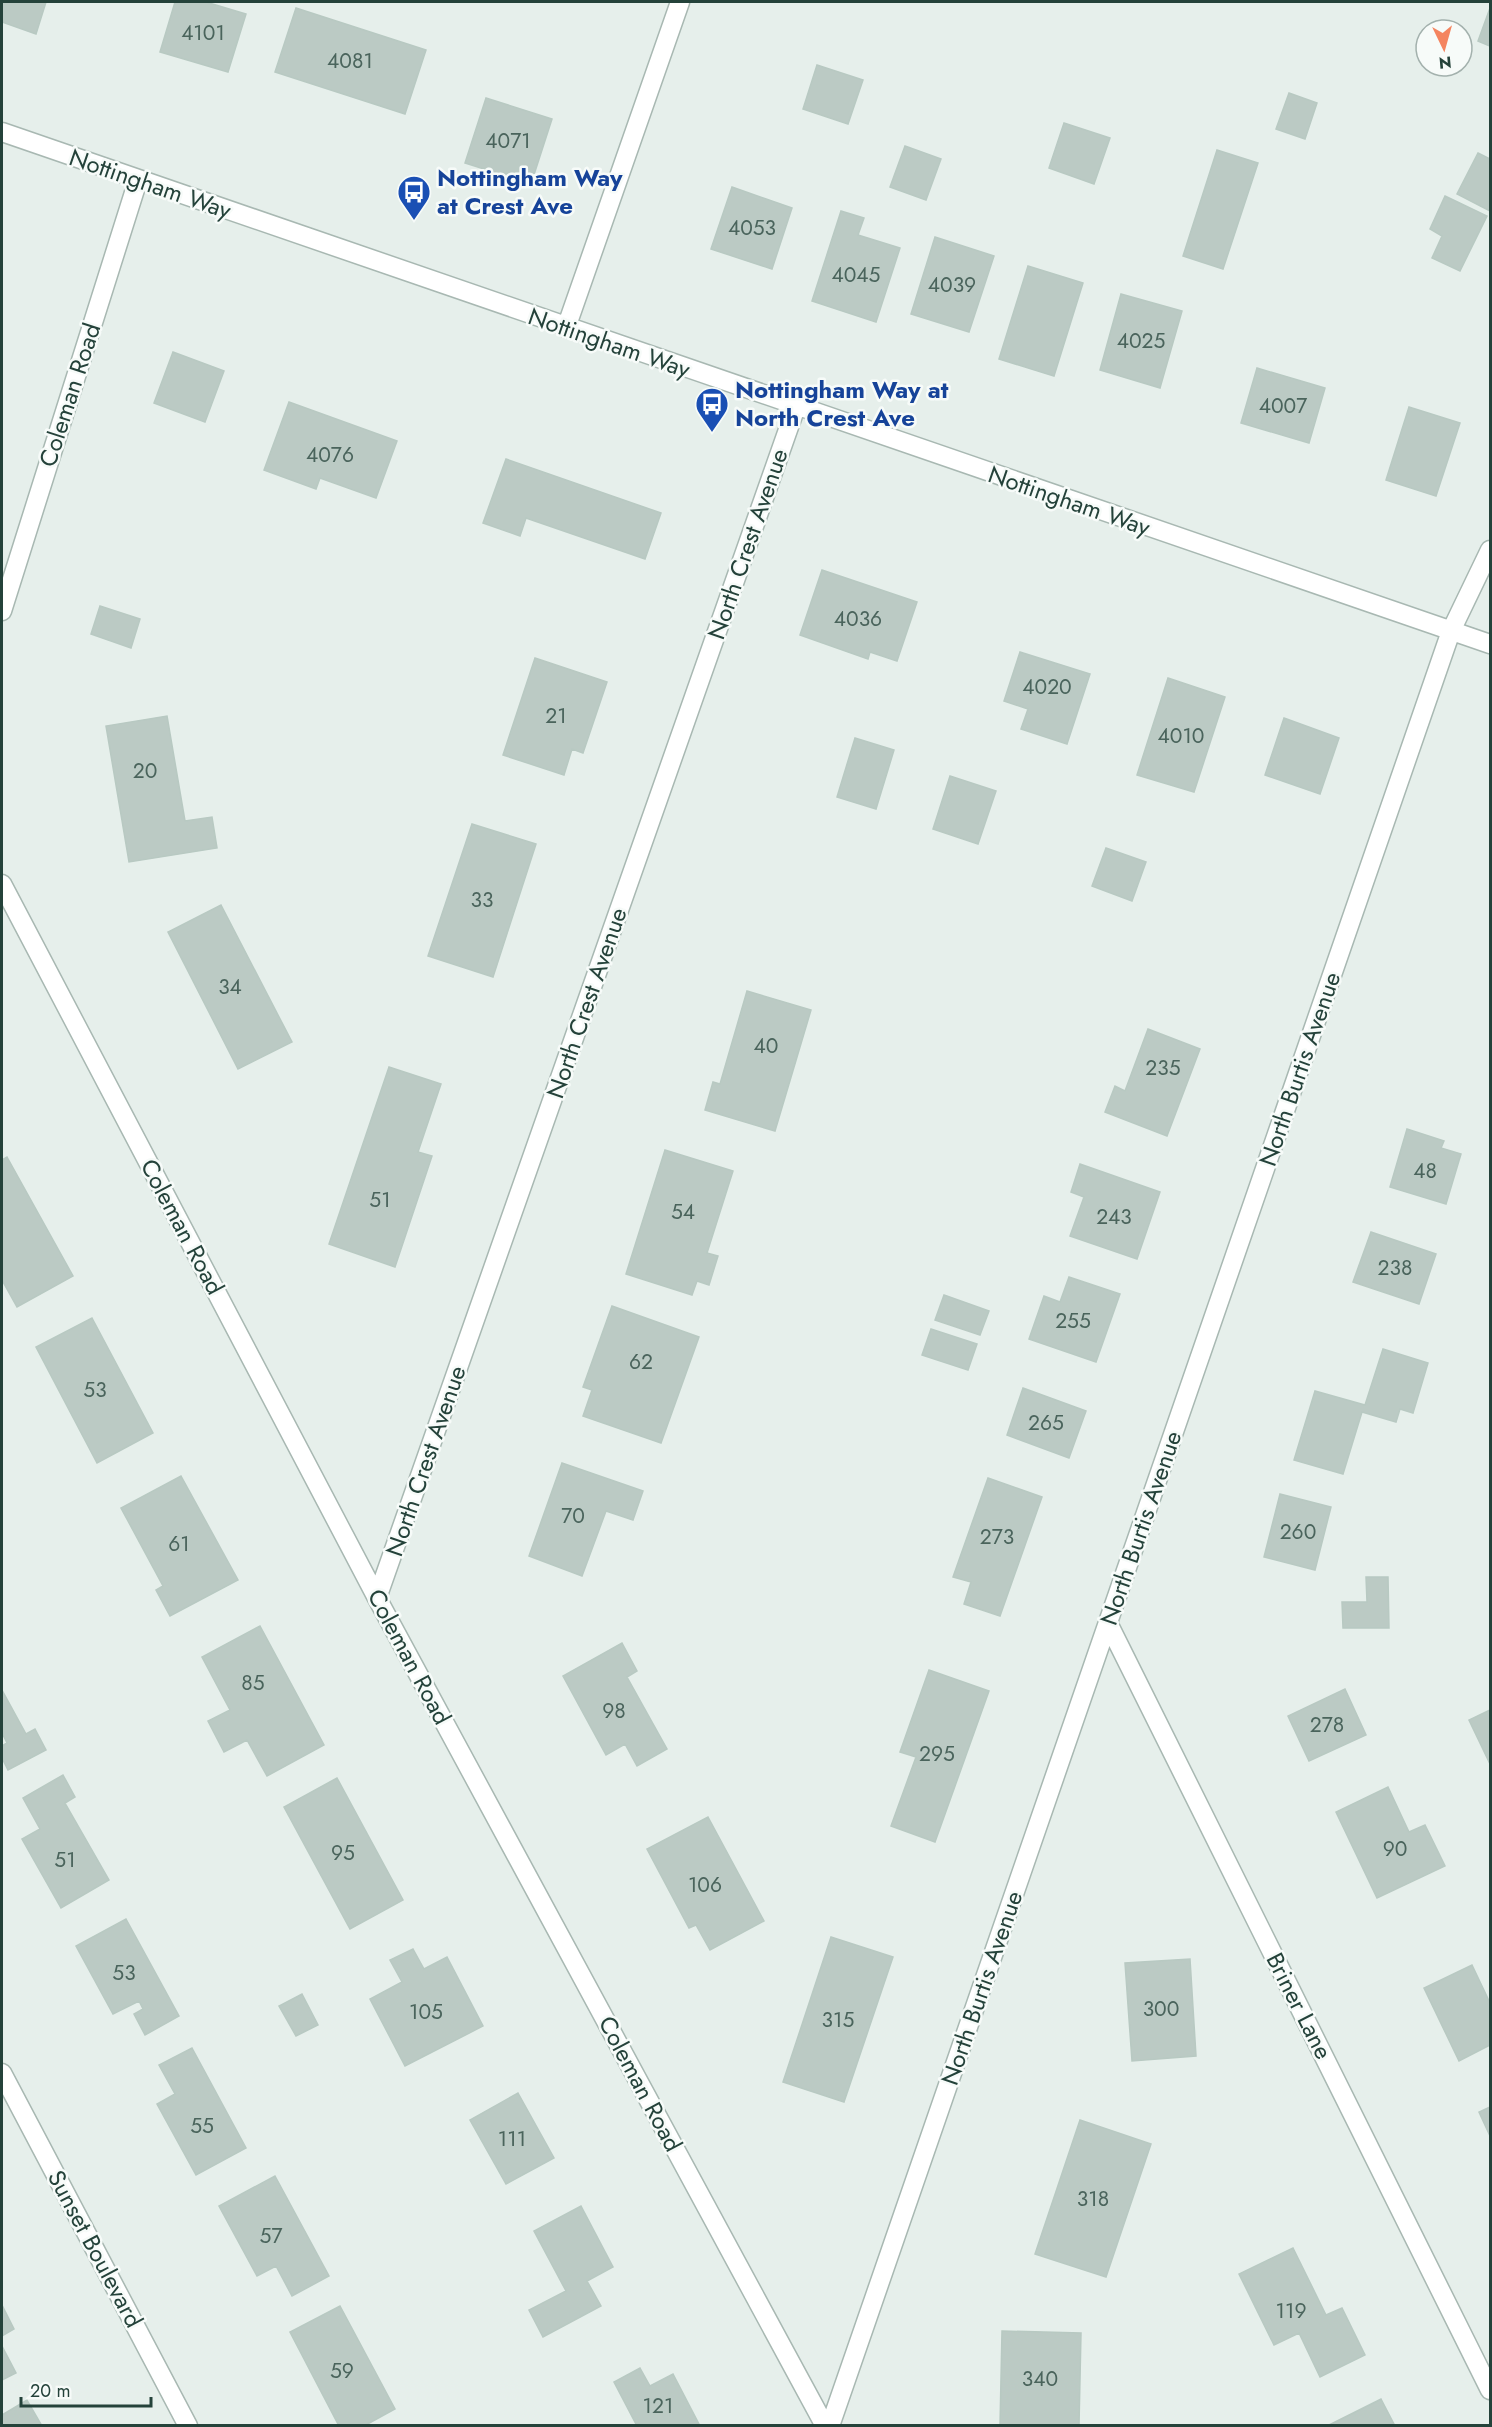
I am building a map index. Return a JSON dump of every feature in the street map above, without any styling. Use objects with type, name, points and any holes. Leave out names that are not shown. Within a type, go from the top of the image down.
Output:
[{"type":"street","points":[[566,328],[680,2]]},
{"type":"street","name":"Nottingham Way","points":[[2,132],[566,328],[1491,644]]},
{"type":"street","name":"Coleman Road","points":[[2,611],[138,180]]},
{"type":"street","name":"North Crest Avenue","points":[[377,1598],[796,407]]},
{"type":"street","name":"North Burtis Avenue","points":[[830,2426],[1451,631],[1491,550]]},
{"type":"street","name":"Coleman Road","points":[[2,884],[377,1598],[825,2426]]},
{"type":"street","name":"Briner Lane","points":[[1108,1623],[1491,2390]]},
{"type":"street","name":"Sunset Boulevard","points":[[2,2073],[188,2426]]},
{"type":"building","points":[[2,2],[46,2],[36,34],[2,22]]},
{"type":"building","points":[[175,2],[206,2],[246,14],[228,72],[160,52]]},
{"type":"building","points":[[296,8],[426,50],[405,114],[275,72]]},
{"type":"building","points":[[1490,8],[1490,46],[1478,41]]},
{"type":"building","points":[[817,65],[863,80],[848,124],[803,109]]},
{"type":"building","points":[[1289,93],[1317,103],[1305,139],[1276,129]]},
{"type":"building","points":[[486,98],[552,119],[531,184],[465,163]]},
{"type":"building","points":[[1064,123],[1110,138],[1094,184],[1049,168]]},
{"type":"building","points":[[905,146],[941,159],[926,200],[890,187]]},
{"type":"building","points":[[1217,150],[1258,163],[1223,269],[1183,256]]},
{"type":"building","points":[[1478,153],[1490,159],[1490,211],[1457,194]]},
{"type":"building","points":[[732,187],[792,208],[772,269],[711,249]]},
{"type":"building","points":[[1445,196],[1487,216],[1460,271],[1432,258],[1442,236],[1430,229]]},
{"type":"building","points":[[841,211],[864,218],[858,235],[900,248],[876,322],[812,301]]},
{"type":"building","points":[[935,237],[994,256],[969,332],[911,314]]},
{"type":"building","points":[[1028,266],[1083,283],[1054,376],[999,359]]},
{"type":"building","points":[[1121,294],[1182,311],[1160,388],[1100,370]]},
{"type":"building","points":[[173,352],[224,371],[205,422],[154,403]]},
{"type":"building","points":[[1257,368],[1325,388],[1309,443],[1241,423]]},
{"type":"building","points":[[289,402],[397,441],[376,498],[320,478],[316,489],[264,470]]},
{"type":"building","points":[[1409,407],[1460,423],[1436,496],[1386,480]]},
{"type":"building","points":[[506,459],[661,513],[645,559],[526,518],[520,536],[483,523]]},
{"type":"building","points":[[822,570],[917,602],[897,661],[870,652],[868,659],[800,635]]},
{"type":"building","points":[[100,606],[140,619],[131,648],[91,634]]},
{"type":"building","points":[[1020,652],[1090,674],[1067,744],[1021,729],[1028,709],[1004,701]]},
{"type":"building","points":[[535,658],[607,682],[583,753],[572,749],[564,775],[503,755]]},
{"type":"building","points":[[1168,678],[1225,697],[1194,792],[1137,775]]},
{"type":"building","points":[[167,716],[185,821],[212,817],[217,848],[129,862],[106,726]]},
{"type":"building","points":[[1284,718],[1339,738],[1320,794],[1265,775]]},
{"type":"building","points":[[855,738],[894,750],[876,809],[837,797]]},
{"type":"building","points":[[950,776],[996,791],[978,844],[933,829]]},
{"type":"building","points":[[472,824],[536,844],[493,977],[428,956]]},
{"type":"building","points":[[1106,848],[1146,862],[1132,901],[1092,886]]},
{"type":"building","points":[[221,905],[292,1042],[238,1069],[168,932]]},
{"type":"building","points":[[747,991],[811,1010],[775,1131],[705,1110],[713,1082],[720,1084]]},
{"type":"building","points":[[1148,1029],[1200,1049],[1167,1136],[1105,1112],[1115,1086],[1125,1091]]},
{"type":"building","points":[[389,1067],[441,1084],[418,1152],[432,1156],[395,1267],[329,1244]]},
{"type":"building","points":[[1407,1129],[1444,1141],[1441,1148],[1461,1154],[1446,1204],[1390,1187]]},
{"type":"building","points":[[665,1150],[733,1171],[707,1253],[718,1256],[709,1285],[697,1281],[692,1295],[626,1274]]},
{"type":"building","points":[[7,1157],[73,1276],[17,1307],[2,1280],[2,1160]]},
{"type":"building","points":[[1080,1164],[1160,1192],[1137,1259],[1070,1236],[1084,1197],[1071,1192]]},
{"type":"building","points":[[1371,1232],[1436,1254],[1419,1304],[1353,1282]]},
{"type":"building","points":[[1069,1277],[1120,1294],[1096,1362],[1029,1339],[1044,1296],[1060,1302]]},
{"type":"building","points":[[944,1295],[989,1311],[980,1335],[935,1320]]},
{"type":"building","points":[[612,1306],[699,1337],[661,1443],[583,1416],[592,1390],[583,1387]]},
{"type":"building","points":[[92,1318],[153,1433],[97,1463],[36,1347]]},
{"type":"building","points":[[931,1329],[977,1344],[968,1370],[922,1355]]},
{"type":"building","points":[[1383,1349],[1428,1363],[1413,1413],[1400,1409],[1396,1422],[1362,1412],[1343,1474],[1294,1460],[1315,1391],[1365,1405]]},
{"type":"building","points":[[1023,1388],[1086,1411],[1069,1458],[1007,1435]]},
{"type":"building","points":[[562,1463],[643,1491],[633,1520],[606,1511],[582,1576],[529,1556]]},
{"type":"building","points":[[181,1476],[238,1580],[170,1616],[156,1590],[163,1586],[121,1508]]},
{"type":"building","points":[[988,1478],[1042,1497],[1000,1616],[964,1604],[971,1582],[953,1577]]},
{"type":"building","points":[[1280,1494],[1331,1507],[1315,1570],[1264,1557]]},
{"type":"building","points":[[1366,1577],[1388,1577],[1389,1628],[1343,1628],[1342,1602],[1367,1602]]},
{"type":"building","points":[[260,1626],[324,1745],[267,1776],[247,1740],[224,1752],[208,1721],[230,1710],[202,1657]]},
{"type":"building","points":[[622,1643],[637,1671],[627,1677],[667,1749],[637,1766],[625,1744],[606,1755],[563,1676]]},
{"type":"building","points":[[929,1670],[989,1691],[935,1842],[891,1826],[916,1757],[900,1752]]},
{"type":"building","points":[[1345,1689],[1366,1735],[1309,1761],[1288,1716]]},
{"type":"building","points":[[2,1690],[26,1734],[35,1729],[46,1750],[8,1770],[2,1758],[2,1746],[7,1743],[2,1736]]},
{"type":"building","points":[[1490,1710],[1490,1764],[1469,1720]]},
{"type":"building","points":[[63,1775],[75,1797],[65,1803],[109,1880],[61,1908],[22,1839],[40,1829],[23,1798]]},
{"type":"building","points":[[337,1778],[403,1900],[350,1929],[284,1807]]},
{"type":"building","points":[[1388,1787],[1409,1832],[1425,1825],[1445,1866],[1377,1898],[1336,1812]]},
{"type":"building","points":[[708,1817],[764,1921],[710,1950],[696,1925],[689,1928],[647,1849]]},
{"type":"building","points":[[126,1919],[179,2016],[145,2035],[134,2014],[143,2009],[139,2001],[113,2014],[76,1946]]},
{"type":"building","points":[[831,1937],[893,1957],[844,2102],[783,2082]]},
{"type":"building","points":[[413,1949],[424,1969],[447,1957],[483,2026],[405,2066],[370,1999],[402,1982],[390,1960]]},
{"type":"building","points":[[1190,1959],[1196,2056],[1132,2061],[1125,1963]]},
{"type":"building","points":[[1472,1965],[1490,2003],[1490,2045],[1459,2061],[1424,1988]]},
{"type":"building","points":[[302,1994],[318,2025],[296,2036],[279,2006]]},
{"type":"building","points":[[192,2048],[246,2148],[196,2175],[157,2104],[175,2094],[159,2065]]},
{"type":"building","points":[[518,2093],[554,2158],[506,2184],[470,2120]]},
{"type":"building","points":[[1490,2107],[1490,2136],[1479,2112]]},
{"type":"building","points":[[1080,2120],[1151,2144],[1106,2277],[1035,2254]]},
{"type":"building","points":[[275,2176],[329,2276],[292,2296],[276,2266],[257,2276],[219,2206]]},
{"type":"building","points":[[581,2206],[613,2267],[587,2281],[601,2306],[543,2337],[529,2310],[566,2291],[534,2231]]},
{"type":"building","points":[[1293,2248],[1326,2315],[1342,2308],[1365,2355],[1320,2377],[1299,2333],[1274,2345],[1239,2274]]},
{"type":"building","points":[[2,2305],[14,2329],[2,2336]]},
{"type":"building","points":[[340,2306],[395,2409],[364,2426],[339,2426],[290,2332]]},
{"type":"building","points":[[1002,2331],[1081,2333],[1079,2426],[1000,2426]]},
{"type":"building","points":[[2,2346],[16,2373],[2,2380]]},
{"type":"building","points":[[640,2368],[650,2386],[673,2374],[700,2426],[637,2426],[614,2382]]},
{"type":"building","points":[[1381,2399],[1395,2426],[1329,2426],[1329,2425]]},
{"type":"building","points":[[27,2400],[42,2426],[2,2426],[2,2415]]},
{"type":"place","name":"Nottingham Way at Crest Ave","points":[[414,221]]},
{"type":"place","name":"Nottingham Way at North Crest Ave","points":[[712,433]]}]
